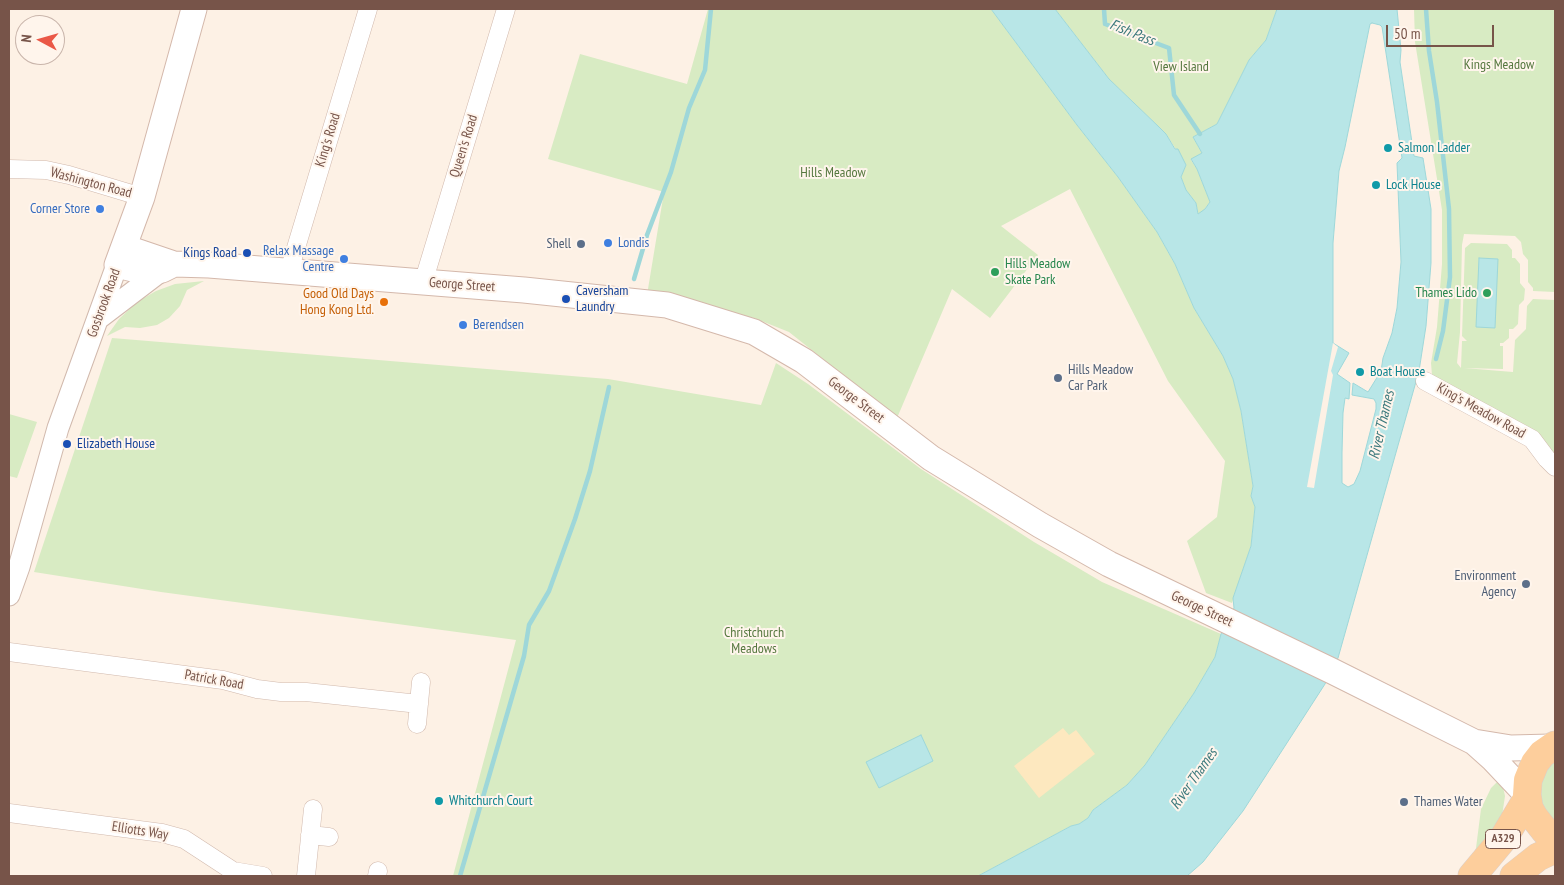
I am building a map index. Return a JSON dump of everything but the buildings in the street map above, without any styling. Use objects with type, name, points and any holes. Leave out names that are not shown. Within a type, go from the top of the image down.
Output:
[{"type":"main road","name":"Gosbrook Road","points":[[120,256],[142,196],[194,9]]},
{"type":"main road","name":"George Street","points":[[120,256],[168,267],[209,265],[289,271],[524,290],[666,305],[754,332],[804,361],[931,458],[1109,564],[1474,742],[1493,759],[1527,797]]},
{"type":"main road","name":"George Street","points":[[1474,742],[1511,748],[1553,746]]},
{"type":"main road","points":[[1553,746],[1535,763],[1528,780],[1527,797],[1534,817],[1545,830],[1555,837]]},
{"type":"main road","name":"A329","points":[[1472,876],[1503,839],[1527,797]]},
{"type":"main road","name":"A329","points":[[1514,876],[1538,857],[1555,849]]},
{"type":"street","name":"King's Road","points":[[289,271],[368,9]]},
{"type":"street","name":"Queen's Road","points":[[423,282],[506,9]]},
{"type":"street","name":"Washington Road","points":[[9,169],[46,170],[142,196]]},
{"type":"street","name":"Gosbrook Road","points":[[9,595],[19,567],[58,428],[120,256]]},
{"type":"street","points":[[98,319],[168,267]]},
{"type":"street","name":"King's Meadow Road","points":[[1425,380],[1532,439],[1555,467]]},
{"type":"street","name":"Patrick Road","points":[[9,652],[223,680],[257,689],[281,692],[306,692],[419,704]]},
{"type":"street","points":[[417,724],[421,682]]},
{"type":"street","points":[[306,876],[313,809]]},
{"type":"street","name":"Elliotts Way","points":[[9,813],[162,833],[184,839],[233,870],[263,876]]},
{"type":"street","points":[[310,835],[329,837]]},
{"type":"green space","name":"Hills Meadow","points":[[708,9],[991,9],[1118,177],[1157,232],[1175,264],[1194,308],[1223,356],[1233,379],[1241,411],[1253,486],[1251,496],[1255,507],[1251,546],[1232,603],[1206,593],[1187,541],[1217,517],[1225,461],[1168,381],[1070,189],[1001,226],[1038,255],[990,318],[952,289],[897,418],[789,332],[754,318],[647,295],[664,192],[548,159],[580,54],[687,84]]},
{"type":"green space","name":"View Island","points":[[1055,9],[1277,9],[1266,40],[1249,60],[1217,124],[1193,137],[1202,153],[1191,160],[1197,169],[1210,202],[1201,214],[1198,213],[1196,203],[1186,190],[1181,177],[1186,165],[1166,134],[1109,79]]},
{"type":"green space","name":"Kings Meadow","points":[[1414,9],[1555,9],[1555,292],[1533,291],[1528,282],[1528,260],[1523,254],[1521,242],[1515,236],[1464,234],[1457,363],[1461,368],[1462,341],[1467,341],[1462,336],[1465,248],[1471,243],[1507,244],[1512,250],[1512,258],[1515,258],[1520,264],[1520,283],[1525,289],[1524,300],[1519,305],[1518,324],[1513,329],[1509,329],[1509,338],[1500,343],[1500,346],[1503,346],[1503,369],[1464,368],[1513,372],[1515,340],[1526,329],[1527,306],[1533,299],[1555,300],[1555,463],[1435,380],[1432,375],[1431,363],[1437,327],[1442,264],[1442,210],[1415,42]]},
{"type":"green space","points":[[204,281],[187,290],[180,306],[169,318],[157,325],[140,328],[125,327],[107,336],[119,319],[137,302],[156,291],[175,284]]},
{"type":"green space","name":"Christchurch Meadows","points":[[112,338],[608,379],[761,405],[776,363],[808,384],[921,469],[1034,542],[1102,582],[1221,634],[1215,657],[1194,693],[1145,765],[1127,785],[1093,810],[1088,818],[1079,824],[1071,826],[978,876],[453,876],[516,640],[161,592],[34,572]]},
{"type":"green space","points":[[9,414],[37,422],[17,478],[9,476]]},
{"type":"green space","points":[[1555,761],[1555,823],[1542,806],[1539,793],[1541,780],[1547,769]]},
{"type":"green space","points":[[1501,778],[1505,796],[1502,816],[1472,861],[1476,848],[1481,809],[1491,788]]},
{"type":"sand","points":[[1063,728],[1069,735],[1076,730],[1095,754],[1039,798],[1014,766]]},
{"type":"water","name":"River Thames","points":[[991,9],[1055,9],[1109,79],[1166,134],[1175,149],[1178,149],[1186,165],[1181,177],[1186,190],[1196,203],[1198,214],[1210,202],[1191,159],[1202,153],[1193,137],[1217,124],[1249,60],[1266,40],[1277,9],[1397,9],[1401,50],[1400,62],[1414,156],[1423,158],[1431,209],[1431,263],[1426,326],[1419,371],[1338,658],[1325,684],[1243,811],[1203,862],[1187,876],[978,876],[1071,826],[1079,824],[1088,818],[1093,810],[1127,785],[1145,765],[1194,693],[1215,657],[1221,634],[1234,608],[1233,598],[1251,546],[1255,507],[1251,496],[1253,486],[1241,411],[1233,379],[1223,356],[1194,308],[1175,264],[1157,232],[1118,177]],"holes":[[[1370,24],[1382,27],[1402,158],[1397,163],[1401,262],[1397,308],[1381,371],[1368,392],[1353,383],[1352,395],[1374,399],[1376,409],[1360,471],[1354,484],[1348,487],[1342,483],[1342,453],[1343,413],[1345,398],[1349,399],[1350,383],[1337,374],[1349,353],[1333,343],[1333,243],[1339,171]]]},
{"type":"water","name":"Thames Lido","points":[[1479,258],[1498,259],[1495,328],[1476,327]]},
{"type":"water","points":[[921,735],[933,761],[879,788],[866,762]]},
{"type":"pier","points":[[1333,343],[1338,347],[1331,371],[1333,375],[1314,488],[1307,487]]},
{"type":"waterway","points":[[634,279],[647,235],[671,172],[689,108],[705,70],[711,9]]},
{"type":"waterway","name":"Fish Pass","points":[[1104,9],[1105,24],[1169,48],[1174,95],[1200,134]]},
{"type":"waterway","points":[[1426,9],[1429,51],[1437,102],[1449,209],[1450,277],[1443,331],[1436,359]]},
{"type":"waterway","points":[[460,876],[524,656],[529,625],[549,591],[575,519],[590,471],[609,387]]},
{"type":"place","name":"Salmon Ladder","points":[[1388,148]]},
{"type":"place","name":"Lock House","points":[[1376,185]]},
{"type":"place","name":"Corner Store","points":[[100,209]]},
{"type":"place","name":"Londis","points":[[608,243]]},
{"type":"place","name":"Shell","points":[[581,244]]},
{"type":"place","name":"Kings Road","points":[[247,253]]},
{"type":"place","name":"Relax Massage Centre","points":[[344,259]]},
{"type":"place","name":"Hills Meadow Skate Park","points":[[995,272]]},
{"type":"place","name":"Thames Lido","points":[[1487,293]]},
{"type":"place","name":"Caversham Laundry","points":[[566,299]]},
{"type":"place","name":"Good Old Days Hong Kong Ltd.","points":[[384,302]]},
{"type":"place","name":"Berendsen","points":[[463,325]]},
{"type":"place","name":"Boat House","points":[[1360,372]]},
{"type":"place","name":"Hills Meadow Car Park","points":[[1058,378]]},
{"type":"place","name":"Elizabeth House","points":[[67,444]]},
{"type":"place","name":"Environment Agency","points":[[1526,584]]},
{"type":"place","name":"Whitchurch Court","points":[[439,801]]},
{"type":"place","name":"Thames Water","points":[[1404,802]]}]
